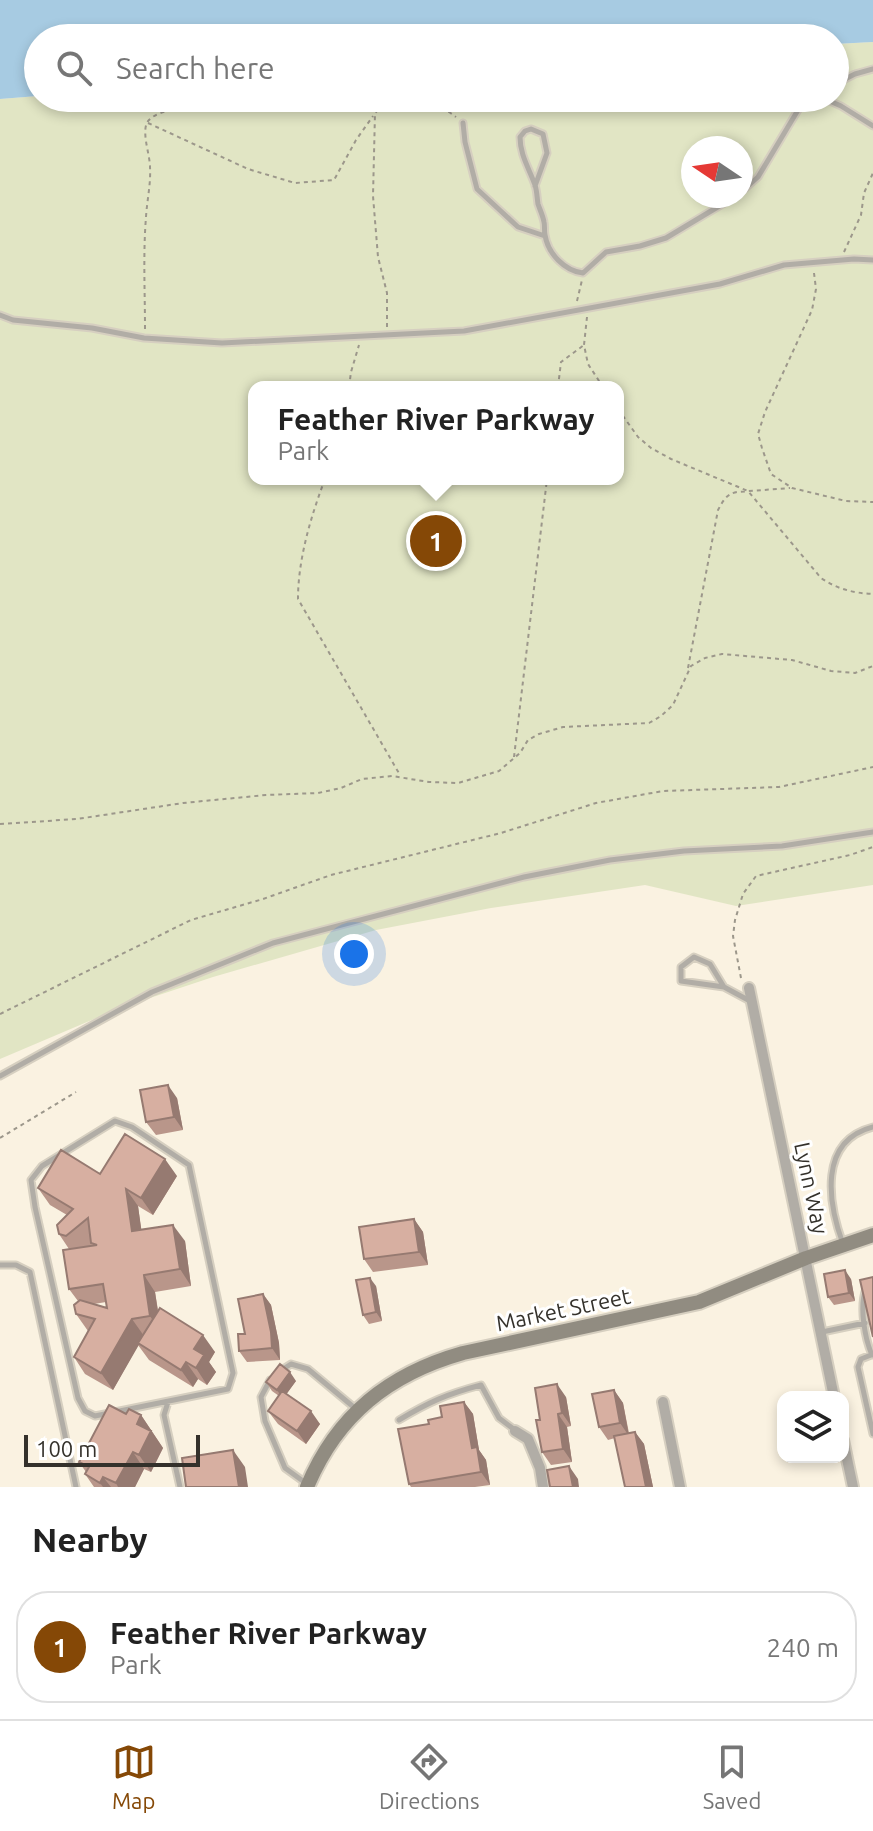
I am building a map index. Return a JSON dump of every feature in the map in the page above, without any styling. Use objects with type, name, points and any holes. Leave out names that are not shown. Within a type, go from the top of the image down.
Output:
[{"type":"main road","name":"Market Street","points":[[308,1486],[324,1452],[357,1410],[383,1388],[436,1360],[699,1302],[806,1258],[873,1235]]},
{"type":"street","name":"Lynn Way","points":[[749,988],[833,1391]]},
{"type":"street","points":[[663,1402],[680,1487]]},
{"type":"street","points":[[515,1431],[528,1439],[540,1468],[543,1487]]},
{"type":"street","points":[[848,1463],[853,1487]]},
{"type":"lane","points":[[849,77],[873,69]]},
{"type":"lane","points":[[849,111],[873,126]]},
{"type":"lane","points":[[753,181],[797,112]]},
{"type":"lane","points":[[463,123],[477,189],[518,227],[545,236]]},
{"type":"lane","points":[[535,186],[547,153],[543,134],[531,129],[520,137],[520,146],[535,186],[545,236],[556,258],[565,267],[583,273],[606,252],[666,238],[716,208]]},
{"type":"lane","points":[[0,315],[13,320],[92,328],[144,338],[222,343],[387,336],[464,331],[720,284],[784,265],[873,260]]},
{"type":"lane","points":[[0,1076],[152,992],[273,943],[524,877],[610,860],[684,851],[782,846],[873,832]]},
{"type":"lane","points":[[724,987],[710,964],[694,957],[681,967],[681,981],[724,987],[751,1001]]},
{"type":"lane","points":[[115,1121],[132,1127],[189,1165],[233,1373],[228,1389],[168,1402],[95,1416],[85,1411],[78,1398],[35,1207],[31,1180],[42,1166],[115,1121]]},
{"type":"lane","points":[[843,1245],[836,1225],[831,1181],[835,1158],[852,1134],[873,1127]]},
{"type":"lane","points":[[0,1265],[16,1265],[30,1272],[76,1487]]},
{"type":"lane","points":[[873,1287],[866,1289],[862,1300],[872,1355],[861,1359],[858,1367],[873,1434]]},
{"type":"lane","points":[[821,1332],[865,1323]]},
{"type":"lane","points":[[308,1486],[285,1468],[265,1421],[261,1397],[267,1383],[291,1364],[308,1369],[357,1410]]},
{"type":"lane","points":[[399,1420],[429,1402],[481,1385],[499,1418],[515,1431]]},
{"type":"lane","points":[[168,1402],[164,1415],[180,1487]]},
{"type":"path","points":[[144,338],[146,215],[151,185],[144,129],[147,122],[164,112]]},
{"type":"path","points":[[449,112],[463,123]]},
{"type":"path","points":[[147,122],[248,169],[295,183],[334,180],[375,113]]},
{"type":"path","points":[[375,113],[373,196],[378,257],[387,293],[387,336]]},
{"type":"path","points":[[840,260],[861,215],[864,193],[873,173]]},
{"type":"path","points":[[792,488],[771,474],[758,434],[812,310],[816,289],[813,263]]},
{"type":"path","points":[[575,310],[583,273]]},
{"type":"path","points":[[588,308],[584,345],[588,364],[599,381]]},
{"type":"path","points":[[350,381],[362,337]]},
{"type":"path","points":[[559,381],[561,362],[584,345]]},
{"type":"path","points":[[624,418],[632,431],[651,448],[748,491],[821,578],[832,586],[873,594]]},
{"type":"path","points":[[323,485],[298,581],[298,599],[401,777]]},
{"type":"path","points":[[514,758],[546,485]]},
{"type":"path","points":[[687,673],[718,510],[724,499],[731,493],[792,488],[846,501],[873,502]]},
{"type":"path","points":[[0,824],[77,819],[224,799],[318,793],[362,779],[392,776],[458,783],[499,771],[520,753],[528,740],[539,734],[563,727],[649,723],[673,705],[691,666],[705,658],[722,654],[792,660],[831,671],[855,673],[873,666]]},
{"type":"path","points":[[0,1014],[191,920],[331,875],[501,833],[596,803],[663,791],[779,787],[873,767]]},
{"type":"path","points":[[749,988],[743,983],[733,936],[743,894],[756,876],[873,847]]},
{"type":"path","points":[[0,1138],[76,1092]]},
{"type":"green space","points":[[873,42],[873,885],[736,906],[645,885],[491,908],[376,930],[213,977],[120,1008],[0,1059],[0,99],[24,97],[24,112],[849,112],[849,43]]},
{"type":"water","points":[[0,0],[873,0],[873,42],[849,43],[849,24],[24,24],[24,97],[0,99]]},
{"type":"building","points":[[168,1085],[174,1117],[146,1122],[140,1090]]},
{"type":"building","points":[[125,1134],[165,1159],[141,1198],[126,1189],[132,1231],[173,1225],[180,1269],[144,1275],[150,1316],[132,1319],[101,1373],[74,1357],[95,1319],[76,1314],[74,1305],[80,1300],[107,1308],[103,1284],[69,1289],[63,1250],[97,1245],[91,1243],[88,1218],[66,1236],[59,1234],[57,1225],[73,1209],[38,1188],[61,1150],[100,1174]]},
{"type":"building","points":[[414,1219],[419,1252],[364,1259],[359,1227]]},
{"type":"building","points":[[845,1270],[849,1293],[828,1297],[824,1274]]},
{"type":"building","points":[[873,1277],[873,1337],[860,1280]]},
{"type":"building","points":[[370,1278],[376,1312],[363,1315],[356,1280]]},
{"type":"building","points":[[263,1294],[272,1348],[239,1351],[238,1334],[245,1334],[238,1299]]},
{"type":"building","points":[[160,1308],[203,1335],[194,1349],[204,1355],[196,1368],[186,1362],[181,1370],[138,1343]]},
{"type":"building","points":[[280,1364],[290,1372],[277,1390],[266,1382]]},
{"type":"building","points":[[557,1384],[563,1449],[542,1452],[536,1420],[540,1420],[535,1388]]},
{"type":"building","points":[[614,1390],[620,1423],[599,1427],[592,1394]]},
{"type":"building","points":[[282,1391],[311,1411],[297,1431],[268,1411]]},
{"type":"building","points":[[464,1402],[472,1448],[477,1447],[481,1472],[409,1484],[398,1429],[429,1424],[428,1420],[442,1417],[440,1406]]},
{"type":"building","points":[[109,1405],[126,1414],[129,1409],[141,1415],[137,1424],[151,1431],[139,1455],[133,1452],[116,1483],[103,1477],[100,1483],[85,1474],[89,1467],[79,1462]]},
{"type":"building","points":[[635,1432],[646,1487],[625,1487],[614,1436]]},
{"type":"building","points":[[233,1450],[239,1487],[186,1487],[182,1458]]},
{"type":"building","points":[[569,1466],[573,1487],[550,1487],[547,1470]]},
{"type":"place","name":"Feather River Parkway","points":[[436,541]]}]
